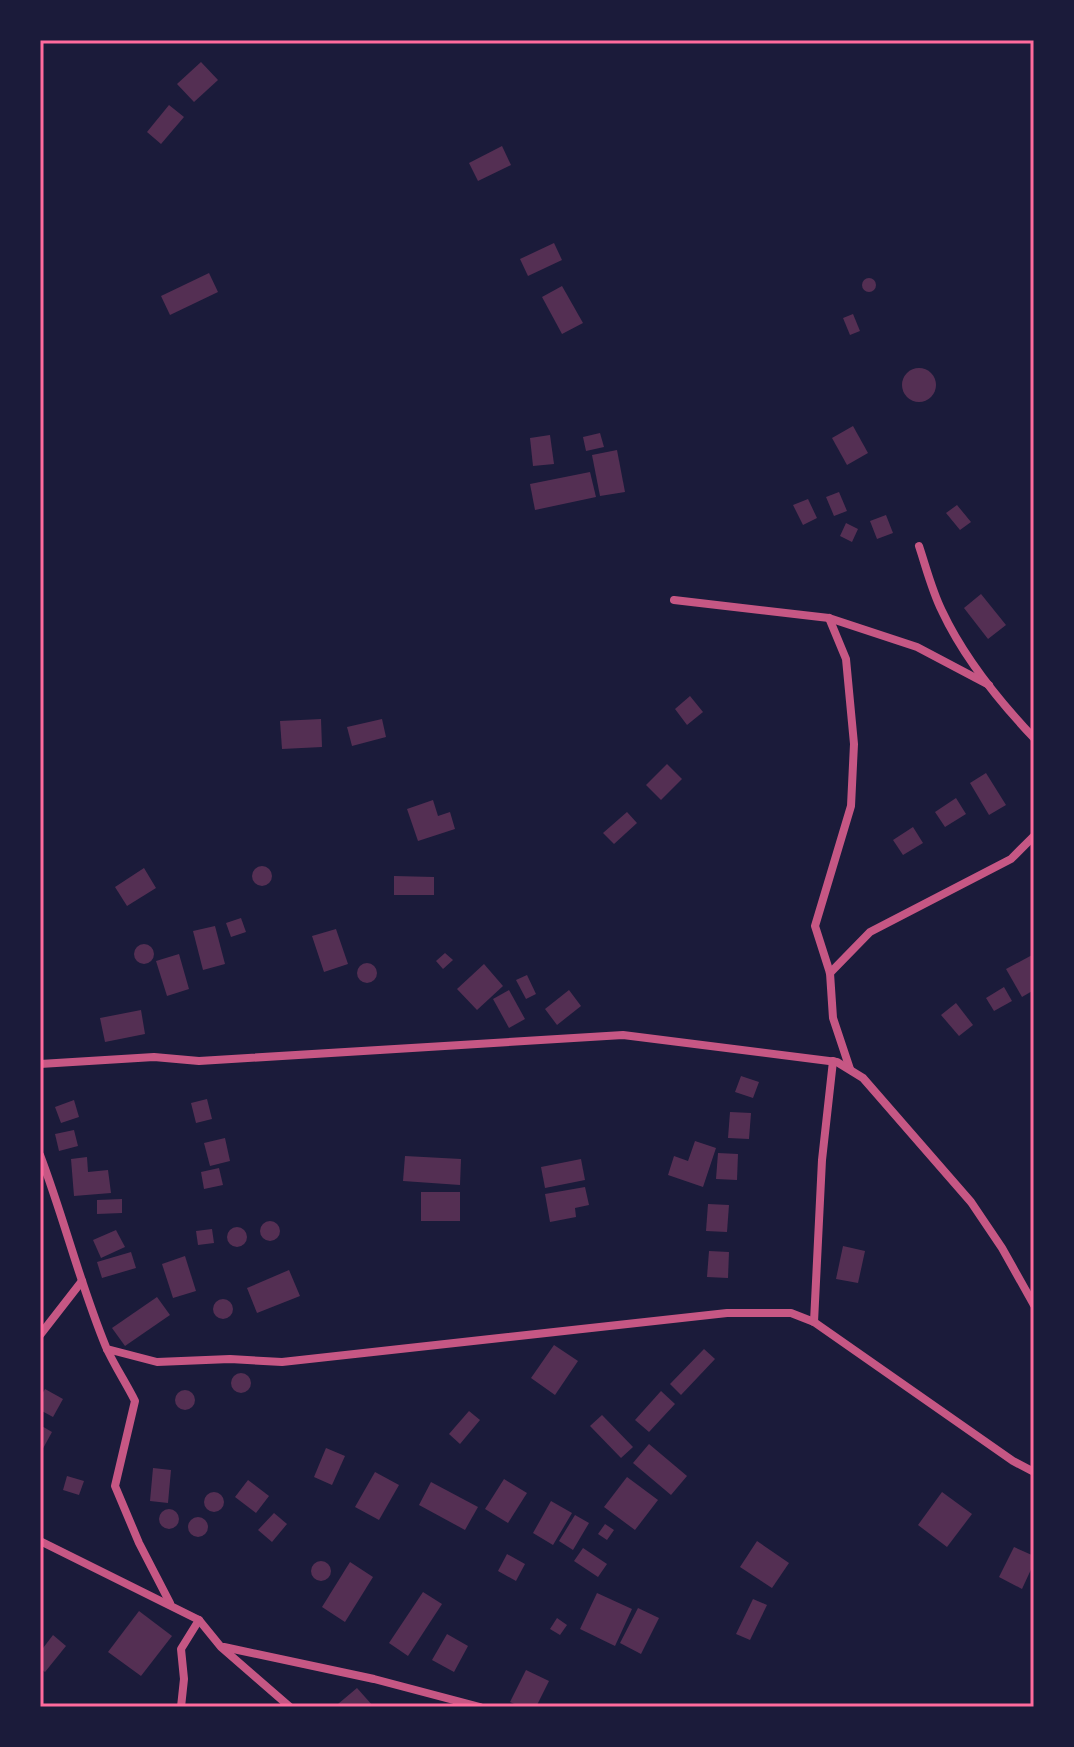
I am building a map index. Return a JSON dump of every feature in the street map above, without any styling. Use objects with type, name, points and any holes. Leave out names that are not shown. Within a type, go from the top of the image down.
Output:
[{"type":"street","points":[[919,546],[940,609],[959,643],[1006,708],[1034,738]]},
{"type":"street","points":[[674,600],[829,618],[917,647],[989,685]]},
{"type":"street","points":[[829,618],[846,659],[854,744],[851,806],[815,926],[830,973],[833,1018],[850,1070]]},
{"type":"street","points":[[830,973],[870,932],[1011,859],[1034,836]]},
{"type":"street","points":[[40,1064],[154,1057],[212,1060],[623,1035],[833,1061],[850,1070],[875,1091],[971,1202],[1002,1248],[1034,1305]]},
{"type":"street","points":[[814,1322],[822,1160],[833,1061]]},
{"type":"street","points":[[40,1155],[107,1349],[135,1401],[115,1486],[139,1543],[170,1603]]},
{"type":"street","points":[[40,1335],[82,1281]]},
{"type":"street","points":[[107,1349],[157,1362],[230,1359],[282,1362],[727,1313],[791,1313],[814,1322],[1013,1461],[1034,1472]]},
{"type":"street","points":[[40,1541],[199,1620],[221,1647],[290,1707]]},
{"type":"street","points":[[181,1707],[184,1679],[181,1649],[199,1620]]},
{"type":"street","points":[[221,1647],[374,1679],[480,1707]]},
{"type":"building","points":[[201,62],[218,80],[194,102],[177,84]]},
{"type":"building","points":[[169,105],[184,117],[161,144],[147,132]]},
{"type":"building","points":[[502,146],[511,165],[478,181],[469,163]]},
{"type":"building","points":[[554,243],[562,260],[528,276],[520,259]]},
{"type":"building","points":[[209,273],[218,292],[170,315],[161,296]]},
{"type":"building","points":[[869,278],[876,285],[869,292],[862,285]]},
{"type":"building","points":[[562,286],[583,323],[562,334],[542,297]]},
{"type":"building","points":[[853,314],[860,331],[850,335],[843,318]]},
{"type":"building","points":[[919,368],[931,373],[936,385],[931,397],[919,402],[907,397],[902,385],[907,373]]},
{"type":"building","points":[[853,426],[868,453],[847,465],[832,438]]},
{"type":"building","points":[[600,433],[604,447],[586,451],[583,437]]},
{"type":"building","points":[[550,435],[554,464],[533,466],[530,438]]},
{"type":"building","points":[[617,450],[625,492],[600,496],[592,455]]},
{"type":"building","points":[[590,472],[596,497],[535,510],[530,484]]},
{"type":"building","points":[[839,492],[847,511],[834,516],[826,497]]},
{"type":"building","points":[[808,499],[817,518],[803,525],[793,505]]},
{"type":"building","points":[[957,505],[971,522],[960,530],[946,513]]},
{"type":"building","points":[[886,515],[893,533],[877,539],[870,521]]},
{"type":"building","points":[[846,523],[858,529],[852,542],[840,536]]},
{"type":"building","points":[[981,594],[1006,625],[988,639],[964,608]]},
{"type":"building","points":[[690,696],[703,712],[687,725],[675,709]]},
{"type":"building","points":[[321,719],[322,747],[282,749],[280,721]]},
{"type":"building","points":[[382,719],[386,737],[352,746],[347,727]]},
{"type":"building","points":[[667,764],[682,779],[661,800],[646,785]]},
{"type":"building","points":[[986,773],[1006,805],[989,815],[970,783]]},
{"type":"building","points":[[956,798],[966,814],[945,827],[935,812]]},
{"type":"building","points":[[433,800],[438,816],[450,812],[455,829],[418,841],[407,809]]},
{"type":"building","points":[[627,812],[637,823],[614,844],[603,833]]},
{"type":"building","points":[[913,827],[923,843],[903,855],[893,840]]},
{"type":"building","points":[[262,866],[269,869],[272,876],[269,883],[262,886],[255,883],[252,876],[255,869]]},
{"type":"building","points":[[144,868],[156,888],[127,906],[115,887]]},
{"type":"building","points":[[394,876],[434,877],[434,895],[394,895]]},
{"type":"building","points":[[241,918],[246,932],[231,937],[226,923]]},
{"type":"building","points":[[215,926],[225,964],[203,970],[193,931]]},
{"type":"building","points":[[336,929],[348,964],[324,972],[312,936]]},
{"type":"building","points":[[144,944],[151,947],[154,954],[151,961],[144,964],[137,961],[134,954],[137,947]]},
{"type":"building","points":[[445,953],[453,960],[443,969],[436,961]]},
{"type":"building","points":[[179,954],[189,989],[167,996],[156,961]]},
{"type":"building","points":[[1034,954],[1034,990],[1022,997],[1006,969]]},
{"type":"building","points":[[367,963],[374,966],[377,973],[374,980],[367,983],[360,980],[357,973],[360,966]]},
{"type":"building","points":[[484,964],[503,986],[477,1010],[457,989]]},
{"type":"building","points":[[527,975],[536,994],[526,999],[516,980]]},
{"type":"building","points":[[1004,987],[1012,1001],[994,1011],[986,998]]},
{"type":"building","points":[[509,990],[525,1019],[509,1028],[493,999]]},
{"type":"building","points":[[569,990],[581,1006],[557,1025],[545,1009]]},
{"type":"building","points":[[956,1003],[973,1025],[959,1036],[941,1015]]},
{"type":"building","points":[[141,1010],[145,1034],[105,1042],[100,1018]]},
{"type":"building","points":[[741,1076],[759,1082],[753,1098],[735,1092]]},
{"type":"building","points":[[207,1099],[212,1119],[196,1123],[191,1103]]},
{"type":"building","points":[[74,1100],[79,1117],[61,1123],[55,1107]]},
{"type":"building","points":[[730,1112],[751,1113],[749,1139],[728,1138]]},
{"type":"building","points":[[74,1130],[78,1146],[59,1151],[55,1134]]},
{"type":"building","points":[[225,1138],[230,1161],[210,1166],[204,1143]]},
{"type":"building","points":[[695,1141],[716,1148],[703,1187],[668,1175],[674,1156],[688,1161]]},
{"type":"building","points":[[718,1153],[738,1154],[737,1180],[716,1179]]},
{"type":"building","points":[[405,1156],[461,1159],[460,1185],[403,1181]]},
{"type":"building","points":[[87,1157],[88,1172],[108,1170],[111,1193],[74,1196],[71,1159]]},
{"type":"building","points":[[581,1159],[585,1180],[545,1188],[541,1167]]},
{"type":"building","points":[[219,1168],[223,1185],[204,1189],[201,1172]]},
{"type":"building","points":[[585,1187],[589,1205],[575,1208],[576,1217],[550,1222],[545,1194]]},
{"type":"building","points":[[421,1192],[460,1192],[460,1221],[421,1221]]},
{"type":"building","points":[[122,1199],[122,1213],[97,1214],[97,1200]]},
{"type":"building","points":[[708,1204],[729,1205],[727,1232],[706,1231]]},
{"type":"building","points":[[270,1221],[277,1224],[280,1231],[277,1238],[270,1241],[263,1238],[260,1231],[263,1224]]},
{"type":"building","points":[[237,1227],[244,1230],[247,1237],[244,1244],[237,1247],[230,1244],[227,1237],[230,1230]]},
{"type":"building","points":[[212,1229],[214,1243],[198,1245],[196,1231]]},
{"type":"building","points":[[116,1230],[125,1247],[101,1258],[93,1240]]},
{"type":"building","points":[[843,1246],[865,1251],[858,1283],[836,1279]]},
{"type":"building","points":[[709,1251],[729,1252],[728,1278],[707,1277]]},
{"type":"building","points":[[131,1252],[136,1268],[102,1278],[97,1262]]},
{"type":"building","points":[[185,1256],[196,1291],[173,1298],[162,1264]]},
{"type":"building","points":[[289,1270],[300,1296],[257,1313],[247,1288]]},
{"type":"building","points":[[157,1297],[170,1315],[125,1346],[112,1328]]},
{"type":"building","points":[[223,1299],[230,1302],[233,1309],[230,1316],[223,1319],[216,1316],[213,1309],[216,1302]]},
{"type":"building","points":[[554,1345],[578,1361],[555,1395],[531,1378]]},
{"type":"building","points":[[704,1349],[715,1359],[681,1395],[670,1384]]},
{"type":"building","points":[[241,1373],[248,1376],[251,1383],[248,1390],[241,1393],[234,1390],[231,1383],[234,1376]]},
{"type":"building","points":[[45,1389],[63,1399],[53,1417],[40,1410],[40,1398]]},
{"type":"building","points":[[185,1390],[192,1393],[195,1400],[192,1407],[185,1410],[178,1407],[175,1400],[178,1393]]},
{"type":"building","points":[[661,1391],[675,1404],[649,1432],[635,1420]]},
{"type":"building","points":[[469,1411],[480,1420],[460,1444],[449,1434]]},
{"type":"building","points":[[602,1415],[633,1447],[621,1458],[590,1426]]},
{"type":"building","points":[[40,1425],[52,1432],[40,1454]]},
{"type":"building","points":[[649,1444],[687,1476],[671,1495],[633,1463]]},
{"type":"building","points":[[326,1448],[345,1456],[332,1485],[314,1477]]},
{"type":"building","points":[[153,1468],[171,1470],[168,1503],[150,1501]]},
{"type":"building","points":[[375,1472],[399,1485],[379,1520],[355,1507]]},
{"type":"building","points":[[67,1476],[84,1481],[79,1495],[63,1490]]},
{"type":"building","points":[[627,1477],[658,1500],[635,1530],[604,1507]]},
{"type":"building","points":[[504,1479],[527,1493],[508,1523],[485,1509]]},
{"type":"building","points":[[248,1480],[269,1496],[256,1513],[235,1497]]},
{"type":"building","points":[[431,1482],[478,1507],[465,1530],[419,1505]]},
{"type":"building","points":[[214,1492],[221,1495],[224,1502],[221,1509],[214,1512],[207,1509],[204,1502],[207,1495]]},
{"type":"building","points":[[942,1492],[972,1514],[947,1547],[918,1525]]},
{"type":"building","points":[[551,1501],[572,1513],[553,1545],[533,1533]]},
{"type":"building","points":[[169,1509],[176,1512],[179,1519],[176,1526],[169,1529],[162,1526],[159,1519],[162,1512]]},
{"type":"building","points":[[274,1513],[287,1524],[272,1542],[258,1530]]},
{"type":"building","points":[[575,1515],[589,1523],[573,1550],[559,1541]]},
{"type":"building","points":[[198,1517],[205,1520],[208,1527],[205,1534],[198,1537],[191,1534],[188,1527],[191,1520]]},
{"type":"building","points":[[605,1524],[614,1530],[607,1540],[598,1534]]},
{"type":"building","points":[[757,1541],[789,1563],[772,1588],[740,1567]]},
{"type":"building","points":[[1014,1547],[1034,1556],[1022,1589],[999,1577]]},
{"type":"building","points":[[583,1548],[607,1564],[598,1577],[574,1561]]},
{"type":"building","points":[[507,1554],[525,1564],[516,1581],[498,1571]]},
{"type":"building","points":[[321,1561],[328,1564],[331,1571],[328,1578],[321,1581],[314,1578],[311,1571],[314,1564]]},
{"type":"building","points":[[350,1562],[373,1577],[345,1622],[322,1607]]},
{"type":"building","points":[[423,1592],[442,1604],[408,1656],[389,1643]]},
{"type":"building","points":[[597,1593],[632,1609],[615,1646],[580,1629]]},
{"type":"building","points":[[753,1599],[767,1605],[750,1640],[736,1634]]},
{"type":"building","points":[[638,1608],[659,1618],[641,1654],[620,1643]]},
{"type":"building","points":[[139,1611],[172,1636],[141,1676],[108,1652]]},
{"type":"building","points":[[557,1618],[567,1625],[560,1635],[550,1629]]},
{"type":"building","points":[[447,1634],[468,1646],[454,1672],[432,1660]]},
{"type":"building","points":[[53,1635],[66,1646],[45,1672],[40,1668],[40,1652]]},
{"type":"building","points":[[526,1670],[549,1681],[536,1707],[521,1707],[510,1702]]},
{"type":"building","points":[[357,1688],[373,1706],[341,1707],[338,1704]]}]
